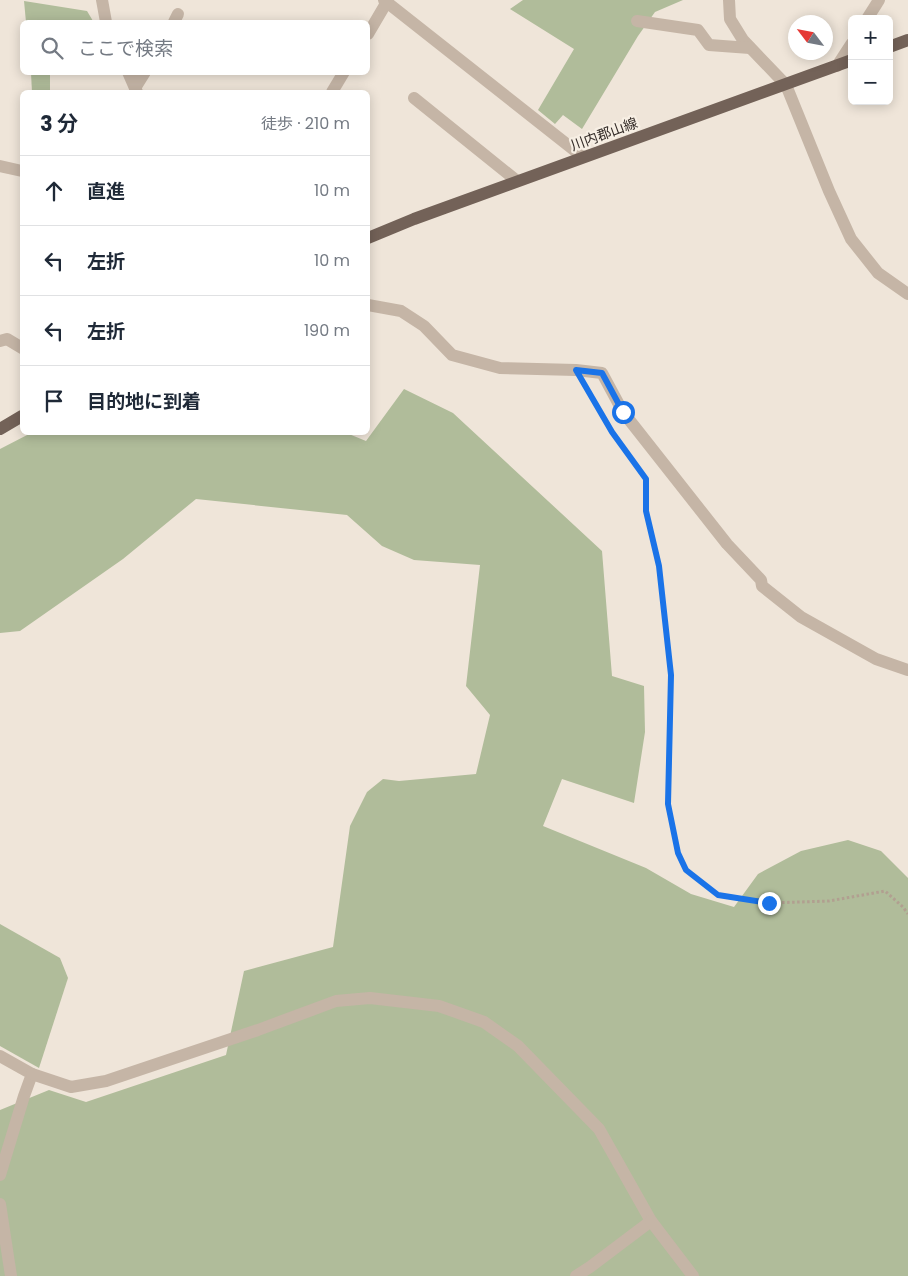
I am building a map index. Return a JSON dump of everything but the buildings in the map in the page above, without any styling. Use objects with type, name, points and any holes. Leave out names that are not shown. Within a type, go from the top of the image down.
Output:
[{"type":"main road","points":[[893,46],[908,40]]},
{"type":"main road","name":"川内郡山線","points":[[370,237],[517,181],[848,62]]},
{"type":"main road","points":[[0,429],[20,417]]},
{"type":"street","points":[[102,0],[106,20]]},
{"type":"street","points":[[870,15],[879,0]]},
{"type":"street","points":[[370,30],[386,1],[583,157]]},
{"type":"street","points":[[732,2],[730,19],[743,40],[786,85],[829,191],[851,239],[878,273],[908,294]]},
{"type":"street","points":[[637,20],[698,30],[709,45],[750,48]]},
{"type":"street","points":[[838,66],[848,50]]},
{"type":"street","points":[[129,75],[136,90]]},
{"type":"street","points":[[136,90],[143,75]]},
{"type":"street","points":[[333,90],[342,75]]},
{"type":"street","points":[[414,98],[517,181]]},
{"type":"street","points":[[0,166],[20,171]]},
{"type":"street","points":[[370,305],[401,310],[424,326],[452,355],[500,368],[576,370],[602,373],[623,412],[727,544],[761,580],[762,586],[801,617],[876,659],[908,670]]},
{"type":"street","points":[[0,341],[7,339],[20,347]]},
{"type":"street","points":[[0,1056],[32,1074],[71,1087],[106,1081],[336,1002],[370,998],[439,1006],[484,1022],[518,1046],[599,1129],[651,1222],[693,1276]]},
{"type":"street","points":[[0,1175],[32,1074]]},
{"type":"street","points":[[0,1204],[11,1276]]},
{"type":"street","points":[[576,1276],[651,1222]]},
{"type":"path","points":[[576,370],[612,432],[646,479],[646,511],[659,566],[671,675],[668,804],[678,853],[686,870],[718,895],[769,903],[829,901],[885,890],[908,914]]},
{"type":"green space","points":[[523,0],[683,0],[655,12],[638,36],[582,129],[563,115],[555,124],[538,110],[574,49],[510,9]]},
{"type":"green space","points":[[24,1],[87,11],[92,20],[26,20]]},
{"type":"green space","points":[[31,75],[50,75],[50,90],[32,90]]},
{"type":"green space","points":[[404,389],[453,413],[602,551],[612,676],[644,686],[645,732],[634,803],[562,779],[543,826],[646,868],[691,894],[734,907],[758,874],[801,851],[848,840],[881,851],[908,878],[908,1276],[0,1276],[0,1110],[49,1090],[86,1102],[226,1055],[244,971],[333,947],[350,826],[367,792],[383,779],[399,781],[476,774],[490,715],[466,686],[480,565],[414,560],[382,546],[347,515],[196,499],[123,559],[20,631],[0,633],[0,449],[27,435],[351,435],[366,441]]},
{"type":"green space","points":[[0,924],[60,958],[68,978],[39,1068],[0,1046]]},
{"type":"route","points":[[623,412],[602,373],[576,370],[612,432],[646,479],[646,511],[659,566],[671,675],[668,804],[678,853],[686,870],[718,895],[769,903]]}]
